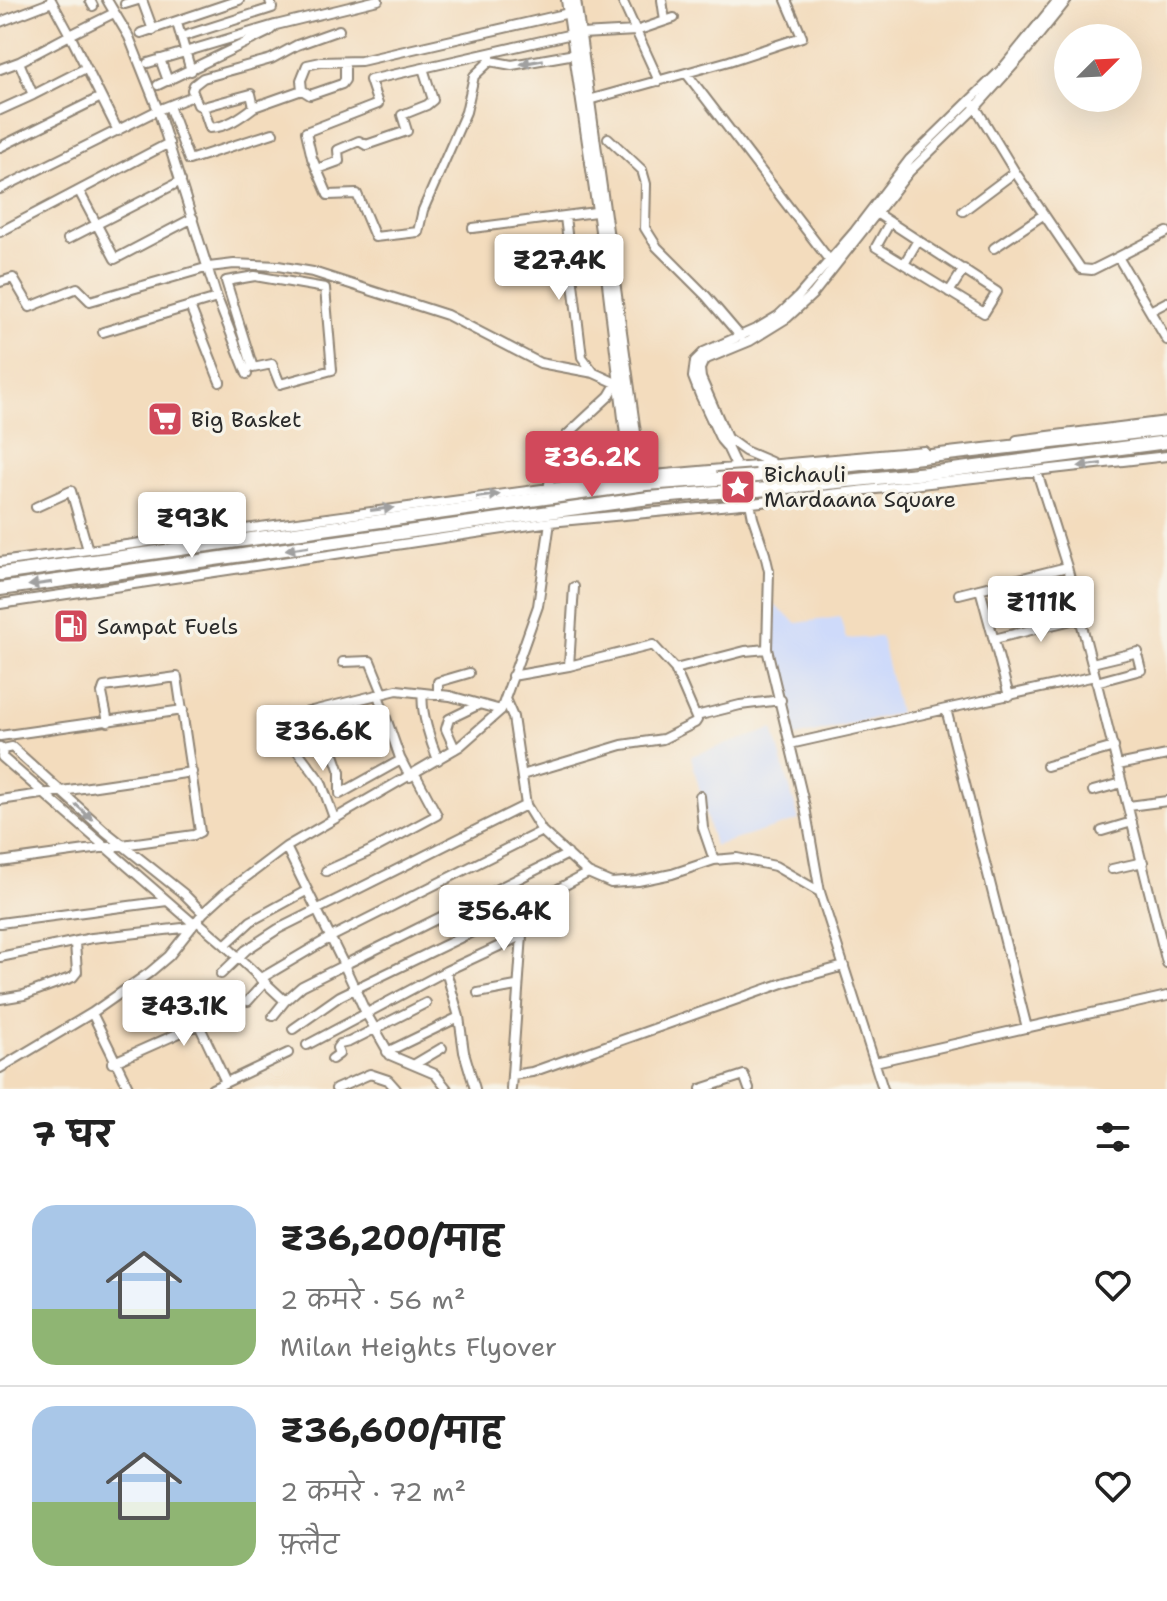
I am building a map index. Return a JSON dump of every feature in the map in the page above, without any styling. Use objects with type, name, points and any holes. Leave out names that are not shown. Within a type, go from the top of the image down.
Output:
[{"type":"highway","points":[[0,589],[458,525],[646,484],[893,463],[1167,429]]},
{"type":"highway","points":[[0,574],[427,515],[460,505],[532,507],[772,489],[1018,461],[1120,455],[1167,442]]},
{"type":"highway","points":[[458,525],[472,534]]},
{"type":"main road","points":[[567,0],[576,34],[602,211],[621,379],[636,476]]},
{"type":"main road","points":[[575,0],[575,54],[586,101]]},
{"type":"street","points":[[107,0],[129,37],[158,110],[217,298],[247,374]]},
{"type":"street","points":[[125,4],[140,0],[153,30]]},
{"type":"street","points":[[206,0],[208,11]]},
{"type":"street","points":[[141,33],[239,0]]},
{"type":"street","points":[[148,63],[270,25],[378,0]]},
{"type":"street","points":[[622,0],[659,81]]},
{"type":"street","points":[[490,57],[474,76],[466,112],[423,210],[418,232],[375,237],[357,194],[328,195],[307,144],[306,132],[378,104],[370,80],[490,57],[576,34],[636,31],[670,19],[662,0]]},
{"type":"street","points":[[586,101],[687,74],[802,37],[786,0]]},
{"type":"street","points":[[974,104],[1058,0]]},
{"type":"street","points":[[872,1089],[883,1087],[820,892],[781,700],[767,649],[769,571],[753,518],[744,473],[736,466],[700,369],[704,360],[750,341],[787,318],[813,294],[910,159],[974,104],[1026,51],[1067,0]]},
{"type":"street","points":[[0,22],[51,1],[118,131]]},
{"type":"street","points":[[181,37],[271,4],[277,24]]},
{"type":"street","points":[[0,69],[114,13]]},
{"type":"street","points":[[302,90],[301,80],[307,65],[345,62],[569,13]]},
{"type":"street","points":[[177,23],[191,71]]},
{"type":"street","points":[[158,85],[268,32],[277,24]]},
{"type":"street","points":[[254,107],[251,94],[203,107],[193,96],[194,85],[203,78],[271,59],[297,45],[339,30]]},
{"type":"street","points":[[490,57],[512,65],[575,54]]},
{"type":"street","points":[[160,59],[168,81]]},
{"type":"street","points":[[19,62],[33,95]]},
{"type":"street","points":[[302,90],[310,95],[342,84],[345,80],[345,62]]},
{"type":"street","points":[[0,110],[86,68]]},
{"type":"street","points":[[317,169],[339,161],[338,150],[341,148],[359,141],[366,145],[407,131],[402,115],[433,100],[423,68]]},
{"type":"street","points":[[687,74],[830,261]]},
{"type":"street","points":[[203,107],[210,128],[219,128],[254,107],[302,90]]},
{"type":"street","points":[[0,189],[158,110],[193,96]]},
{"type":"street","points":[[0,147],[101,97]]},
{"type":"street","points":[[974,104],[1015,172],[1081,269],[1092,270],[1167,232]]},
{"type":"street","points":[[169,106],[189,160],[273,133]]},
{"type":"street","points":[[608,138],[642,170],[646,184],[645,228],[657,247],[741,337]]},
{"type":"street","points":[[0,232],[169,143]]},
{"type":"street","points":[[963,211],[1015,172]]},
{"type":"street","points":[[68,239],[181,181]]},
{"type":"street","points":[[79,191],[115,259],[193,218]]},
{"type":"street","points":[[473,228],[602,211]]},
{"type":"street","points":[[874,212],[890,222],[964,269],[997,292],[984,313],[876,247],[890,222]]},
{"type":"street","points":[[994,248],[1043,215]]},
{"type":"street","points":[[565,217],[582,357],[594,373]]},
{"type":"street","points":[[904,264],[918,240]]},
{"type":"street","points":[[774,463],[721,440],[693,377],[695,361],[704,352],[741,337],[778,316],[830,261],[841,254]]},
{"type":"street","points":[[1118,257],[1167,340]]},
{"type":"street","points":[[0,282],[13,278],[30,307],[77,288],[90,301],[209,267],[263,265],[295,269],[447,315],[540,363],[621,379],[609,396],[561,444],[555,454],[548,489]]},
{"type":"street","points":[[263,265],[264,277]]},
{"type":"street","points":[[293,281],[297,277],[295,269]]},
{"type":"street","points":[[949,292],[964,269]]},
{"type":"street","points":[[264,277],[293,281],[322,286],[326,290],[333,369],[280,384],[272,364],[253,368],[226,283],[229,279],[264,277]]},
{"type":"street","points":[[103,332],[217,298]]},
{"type":"street","points":[[1150,311],[1167,302]]},
{"type":"street","points":[[190,306],[220,382]]},
{"type":"street","points":[[0,562],[460,505],[636,476],[968,447],[1167,421]]},
{"type":"street","points":[[0,604],[550,522],[1037,472],[1120,455],[1167,456]]},
{"type":"street","points":[[736,466],[733,472],[741,503],[753,518]]},
{"type":"street","points":[[1037,472],[1067,567],[1167,963]]},
{"type":"street","points":[[36,507],[71,491],[88,550]]},
{"type":"street","points":[[0,1068],[92,1013],[169,956],[225,893],[286,847],[438,760],[501,710],[538,606],[550,522]]},
{"type":"street","points":[[959,594],[1067,567]]},
{"type":"street","points":[[569,666],[574,587]]},
{"type":"street","points":[[980,589],[1009,696]]},
{"type":"street","points":[[994,639],[1080,618]]},
{"type":"street","points":[[512,676],[569,666],[653,645],[675,669],[697,722],[663,739],[622,745],[522,775]]},
{"type":"street","points":[[675,669],[737,652],[767,649]]},
{"type":"street","points":[[790,744],[1140,670],[1138,655],[1092,663]]},
{"type":"street","points":[[326,871],[437,815],[401,760],[382,708],[370,661],[343,662]]},
{"type":"street","points":[[438,695],[438,682],[469,673]]},
{"type":"street","points":[[0,862],[200,832],[177,677],[102,688],[108,722]]},
{"type":"street","points":[[334,818],[321,782],[287,737],[288,717],[397,690],[438,695],[501,710]]},
{"type":"street","points":[[423,693],[427,734],[438,760]]},
{"type":"street","points":[[696,716],[740,705],[781,700]]},
{"type":"street","points":[[506,701],[513,717],[526,805],[542,831],[588,873],[611,883],[638,881],[714,860],[737,858],[775,866],[820,892]]},
{"type":"street","points":[[455,749],[446,729],[449,719],[479,704]]},
{"type":"street","points":[[346,811],[340,794],[340,772],[331,746],[331,724],[382,708]]},
{"type":"street","points":[[946,709],[1027,1028]]},
{"type":"street","points":[[0,736],[183,710]]},
{"type":"street","points":[[197,921],[184,894],[121,845],[12,747],[1,748],[2,757],[42,794],[167,901],[197,921],[285,1001]]},
{"type":"street","points":[[1047,766],[1114,747]]},
{"type":"street","points":[[1118,765],[1167,755]]},
{"type":"street","points":[[340,794],[401,760]]},
{"type":"street","points":[[0,800],[192,772]]},
{"type":"street","points":[[1093,791],[1122,783]]},
{"type":"street","points":[[700,796],[703,828],[714,860]]},
{"type":"street","points":[[1129,806],[1167,801]]},
{"type":"street","points":[[221,974],[263,937],[526,805]]},
{"type":"street","points":[[1102,831],[1132,822]]},
{"type":"street","points":[[114,1062],[244,1004],[262,981],[331,937],[542,831]]},
{"type":"street","points":[[286,847],[387,1052],[435,1074],[447,1089]]},
{"type":"street","points":[[273,1016],[302,986],[568,854]]},
{"type":"street","points":[[1112,869],[1143,862]]},
{"type":"street","points":[[293,1029],[324,1005],[588,873]]},
{"type":"street","points":[[225,945],[251,921],[306,891]]},
{"type":"street","points":[[0,923],[167,901]]},
{"type":"street","points":[[511,1089],[524,907]]},
{"type":"street","points":[[0,957],[197,921]]},
{"type":"street","points":[[307,1045],[446,971],[521,936]]},
{"type":"street","points":[[0,999],[24,995],[73,977],[77,969],[75,943]]},
{"type":"street","points":[[512,1075],[532,1072],[786,982],[844,966]]},
{"type":"street","points":[[446,971],[475,1089]]},
{"type":"street","points":[[478,993],[516,986]]},
{"type":"street","points":[[875,1062],[1167,996]]},
{"type":"street","points":[[332,1059],[339,1054],[337,1048],[340,1044],[426,1003]]},
{"type":"street","points":[[92,1013],[127,1089]]},
{"type":"street","points":[[387,1052],[459,1017]]},
{"type":"street","points":[[199,1025],[226,1082]]},
{"type":"street","points":[[415,1064],[442,1048]]},
{"type":"street","points":[[212,1089],[288,1053]]},
{"type":"street","points":[[336,1089],[368,1074],[388,1080],[396,1089]]},
{"type":"street","points":[[701,1089],[744,1075],[749,1089]]},
{"type":"shaded area","points":[[774,605],[797,623],[840,617],[846,639],[881,637],[899,713],[795,737],[773,647]]},
{"type":"shaded area","points":[[773,729],[799,820],[714,846],[691,756]]},
{"type":"place","name":"Big Basket","points":[[165,419]]},
{"type":"place","name":"Bichauli Mardaana Square","points":[[738,487]]},
{"type":"place","name":"Sampat Fuels","points":[[71,626]]}]
